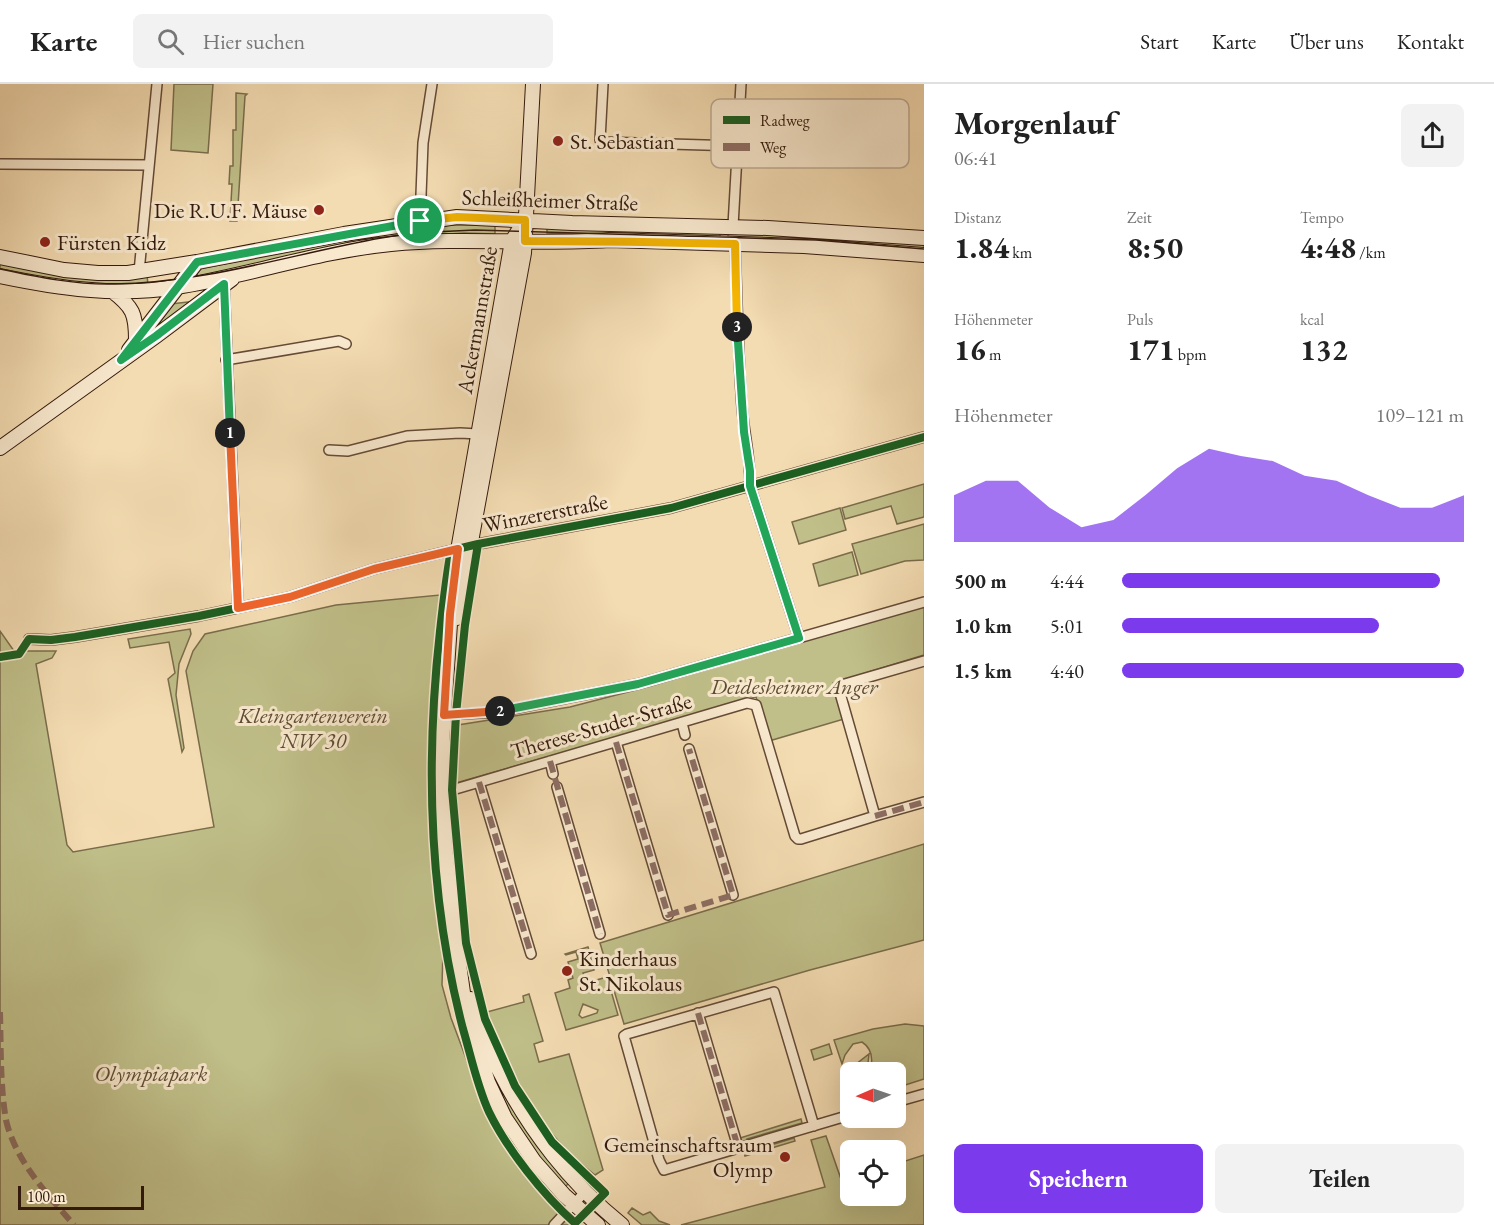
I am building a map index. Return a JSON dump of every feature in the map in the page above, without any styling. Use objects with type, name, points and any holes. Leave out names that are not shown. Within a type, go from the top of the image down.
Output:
[{"type":"main road","points":[[525,220],[533,84]]},
{"type":"main road","name":"Schleißheimer Straße","points":[[0,257],[73,271],[139,272],[420,221],[457,217],[734,226],[924,238]]},
{"type":"main road","name":"Ackermannstraße","points":[[525,220],[518,241],[478,434],[458,549],[450,614],[442,793],[451,906],[464,1000],[480,1059],[497,1102],[528,1153],[573,1204],[598,1225]]},
{"type":"main road","name":"Schleißheimer Straße","points":[[0,276],[67,288],[112,291],[176,288],[348,250],[389,244],[441,241],[582,242],[609,240],[815,246],[924,255]]},
{"type":"main road","name":"Ackermannstraße","points":[[450,640],[458,616],[472,545],[518,241]]},
{"type":"main road","points":[[121,360],[197,262]]},
{"type":"main road","points":[[0,448],[239,275]]},
{"type":"main road","points":[[112,291],[132,309],[136,340]]},
{"type":"main road","name":"Ackermannstraße","points":[[462,975],[500,1072],[528,1120],[558,1161],[585,1192],[622,1225]]},
{"type":"street","points":[[139,272],[157,84]]},
{"type":"street","points":[[420,221],[423,143],[432,84]]},
{"type":"street","points":[[603,84],[600,140],[603,142],[711,145]]},
{"type":"street","points":[[740,99],[741,84]]},
{"type":"street","points":[[0,164],[148,165]]},
{"type":"street","points":[[734,226],[737,168]]},
{"type":"street","points":[[735,244],[738,355],[750,486],[799,638]]},
{"type":"street","points":[[224,284],[238,608]]},
{"type":"street","points":[[226,360],[339,341],[346,344]]},
{"type":"street","points":[[329,450],[348,451],[407,436],[478,434]]},
{"type":"street","name":"Winzererstraße","points":[[29,639],[51,640],[75,637],[290,597],[374,569],[472,545],[671,507],[924,437]]},
{"type":"street","points":[[444,715],[497,712],[638,684],[924,602]]},
{"type":"street","points":[[924,661],[838,686],[875,816],[924,802]]},
{"type":"street","name":"Therese-Studer-Straße","points":[[442,793],[747,703],[756,705],[798,839],[875,816]]},
{"type":"street","points":[[682,723],[686,735]]},
{"type":"street","points":[[616,742],[668,915]]},
{"type":"street","points":[[689,749],[733,895]]},
{"type":"street","points":[[550,761],[553,774]]},
{"type":"street","points":[[479,782],[531,954]]},
{"type":"street","points":[[557,787],[600,934]]},
{"type":"street","points":[[814,1126],[774,992],[624,1036],[659,1160],[664,1170],[738,1147],[814,1126],[840,1118]]},
{"type":"street","points":[[698,1013],[738,1147]]},
{"type":"street","points":[[906,1099],[924,1094]]},
{"type":"street","points":[[554,1225],[585,1192]]},
{"type":"green space","points":[[174,84],[213,84],[208,153],[171,150]]},
{"type":"green space","points":[[236,93],[247,94],[245,96],[237,221],[230,221],[232,184],[229,184],[230,166],[233,166],[233,130],[236,130]]},
{"type":"green space","points":[[446,225],[495,225],[495,234],[417,236],[198,277],[196,271],[257,257],[263,253]]},
{"type":"green space","points":[[547,228],[720,230],[720,241],[547,233]]},
{"type":"green space","points":[[728,229],[924,243],[924,250],[728,241]]},
{"type":"green space","points":[[0,261],[147,274],[148,286],[101,286],[0,272]]},
{"type":"green space","points":[[196,301],[143,342],[171,304]]},
{"type":"green space","points":[[924,484],[924,517],[897,524],[891,506],[845,519],[842,508]]},
{"type":"green space","points":[[840,508],[846,530],[799,544],[792,522]]},
{"type":"green space","points":[[924,524],[924,560],[905,561],[861,574],[852,544]]},
{"type":"green space","points":[[852,552],[858,575],[819,586],[813,564]]},
{"type":"green space","name":"Olympiapark","points":[[440,595],[428,743],[428,797],[431,853],[443,950],[442,985],[451,1018],[483,1104],[507,1147],[541,1190],[578,1225],[0,1225],[0,631],[14,651],[56,651],[52,658],[36,664],[67,845],[73,852],[214,827],[186,671],[193,651],[205,634],[336,605]]},
{"type":"green space","name":"Deidesheimer Anger","points":[[924,607],[924,655],[833,683],[844,719],[769,741],[756,697],[456,783],[458,725],[570,707],[651,686]]},
{"type":"green space","points":[[190,629],[191,634],[179,664],[176,695],[184,748],[182,752],[168,679],[175,673],[169,642],[130,648],[128,639]]},
{"type":"green space","points":[[924,844],[924,940],[810,970],[624,1024],[600,943]]},
{"type":"green space","points":[[588,947],[594,970],[583,973],[586,983],[607,977],[618,1015],[566,1030],[555,993],[570,988],[568,980],[573,978],[568,962],[578,959],[576,952],[565,954]],"holes":[[[583,1004],[598,1010],[597,1013],[582,1018],[579,1015]]]},
{"type":"green space","points":[[529,994],[543,1041],[534,1044],[539,1062],[569,1054],[603,1170],[595,1175],[558,1141],[529,1102],[506,1058],[487,1012],[524,1002],[523,996]]},
{"type":"green space","points":[[475,1024],[569,1183],[564,1188],[548,1171],[501,1102]]},
{"type":"green space","points":[[905,1024],[924,1026],[924,1079],[906,1085],[906,1062],[872,1062],[868,1048],[862,1042],[853,1044],[841,1062],[834,1040],[873,1029]]},
{"type":"green space","points":[[829,1044],[832,1054],[814,1060],[811,1050]]},
{"type":"green space","points":[[869,1054],[868,1062],[859,1062]]},
{"type":"green space","points":[[480,1073],[493,1111],[504,1131],[537,1175],[535,1176],[525,1164],[502,1129],[489,1104],[483,1091],[478,1076]]},
{"type":"green space","points":[[801,1119],[802,1123],[747,1139],[748,1142],[741,1144],[740,1138]]},
{"type":"green space","points":[[826,1136],[840,1176],[840,1206],[906,1206],[906,1161],[924,1155],[924,1225],[681,1225],[825,1187],[811,1140]]},
{"type":"green space","points":[[794,1138],[795,1141],[745,1156],[744,1153]]},
{"type":"green space","points":[[632,1208],[643,1215],[650,1212],[659,1221],[670,1225],[642,1225],[628,1213]]},
{"type":"tram line","points":[[0,269],[71,282],[114,284],[148,282],[182,279],[248,267],[412,233],[475,230],[816,240],[924,249]]},
{"type":"marked path","points":[[616,742],[668,915],[733,895],[689,749]]},
{"type":"marked path","points":[[550,761],[600,934]]},
{"type":"marked path","points":[[479,782],[531,954]]},
{"type":"marked path","points":[[875,816],[924,802]]},
{"type":"marked path","points":[[0,1012],[3,1093],[10,1135],[33,1176],[74,1225]]},
{"type":"marked path","points":[[698,1013],[738,1147]]},
{"type":"cycle path","points":[[224,284],[238,608]]},
{"type":"cycle path","points":[[0,657],[19,654],[29,639],[51,640],[75,637],[199,616],[290,597],[374,569],[478,544],[671,508],[924,437]]},
{"type":"cycle path","points":[[451,550],[435,681],[432,782],[437,881],[452,980],[463,1029],[489,1112],[527,1171],[575,1223],[605,1193],[552,1142],[515,1086],[485,1019],[466,943],[452,790],[456,714],[465,625],[478,544]]},
{"type":"place","name":"St. Sebastian","points":[[558,141]]},
{"type":"place","name":"Die R.U.F. Mäuse","points":[[319,210]]},
{"type":"place","name":"Fürsten Kidz","points":[[45,242]]},
{"type":"place","name":"Kinderhaus St. Nikolaus","points":[[567,971]]},
{"type":"place","name":"Gemeinschaftsraum Olymp","points":[[785,1157]]},
{"type":"route","points":[[457,217],[525,220],[525,241],[609,240],[735,244],[738,355],[750,486],[799,638],[638,684],[497,712],[444,715],[450,614],[458,549],[374,569],[290,597],[238,608],[224,284],[121,360],[197,262],[420,221],[457,217]]},
{"type":"park label","name":"Kleingartenverein NW 30","points":[[313,728]]}]
